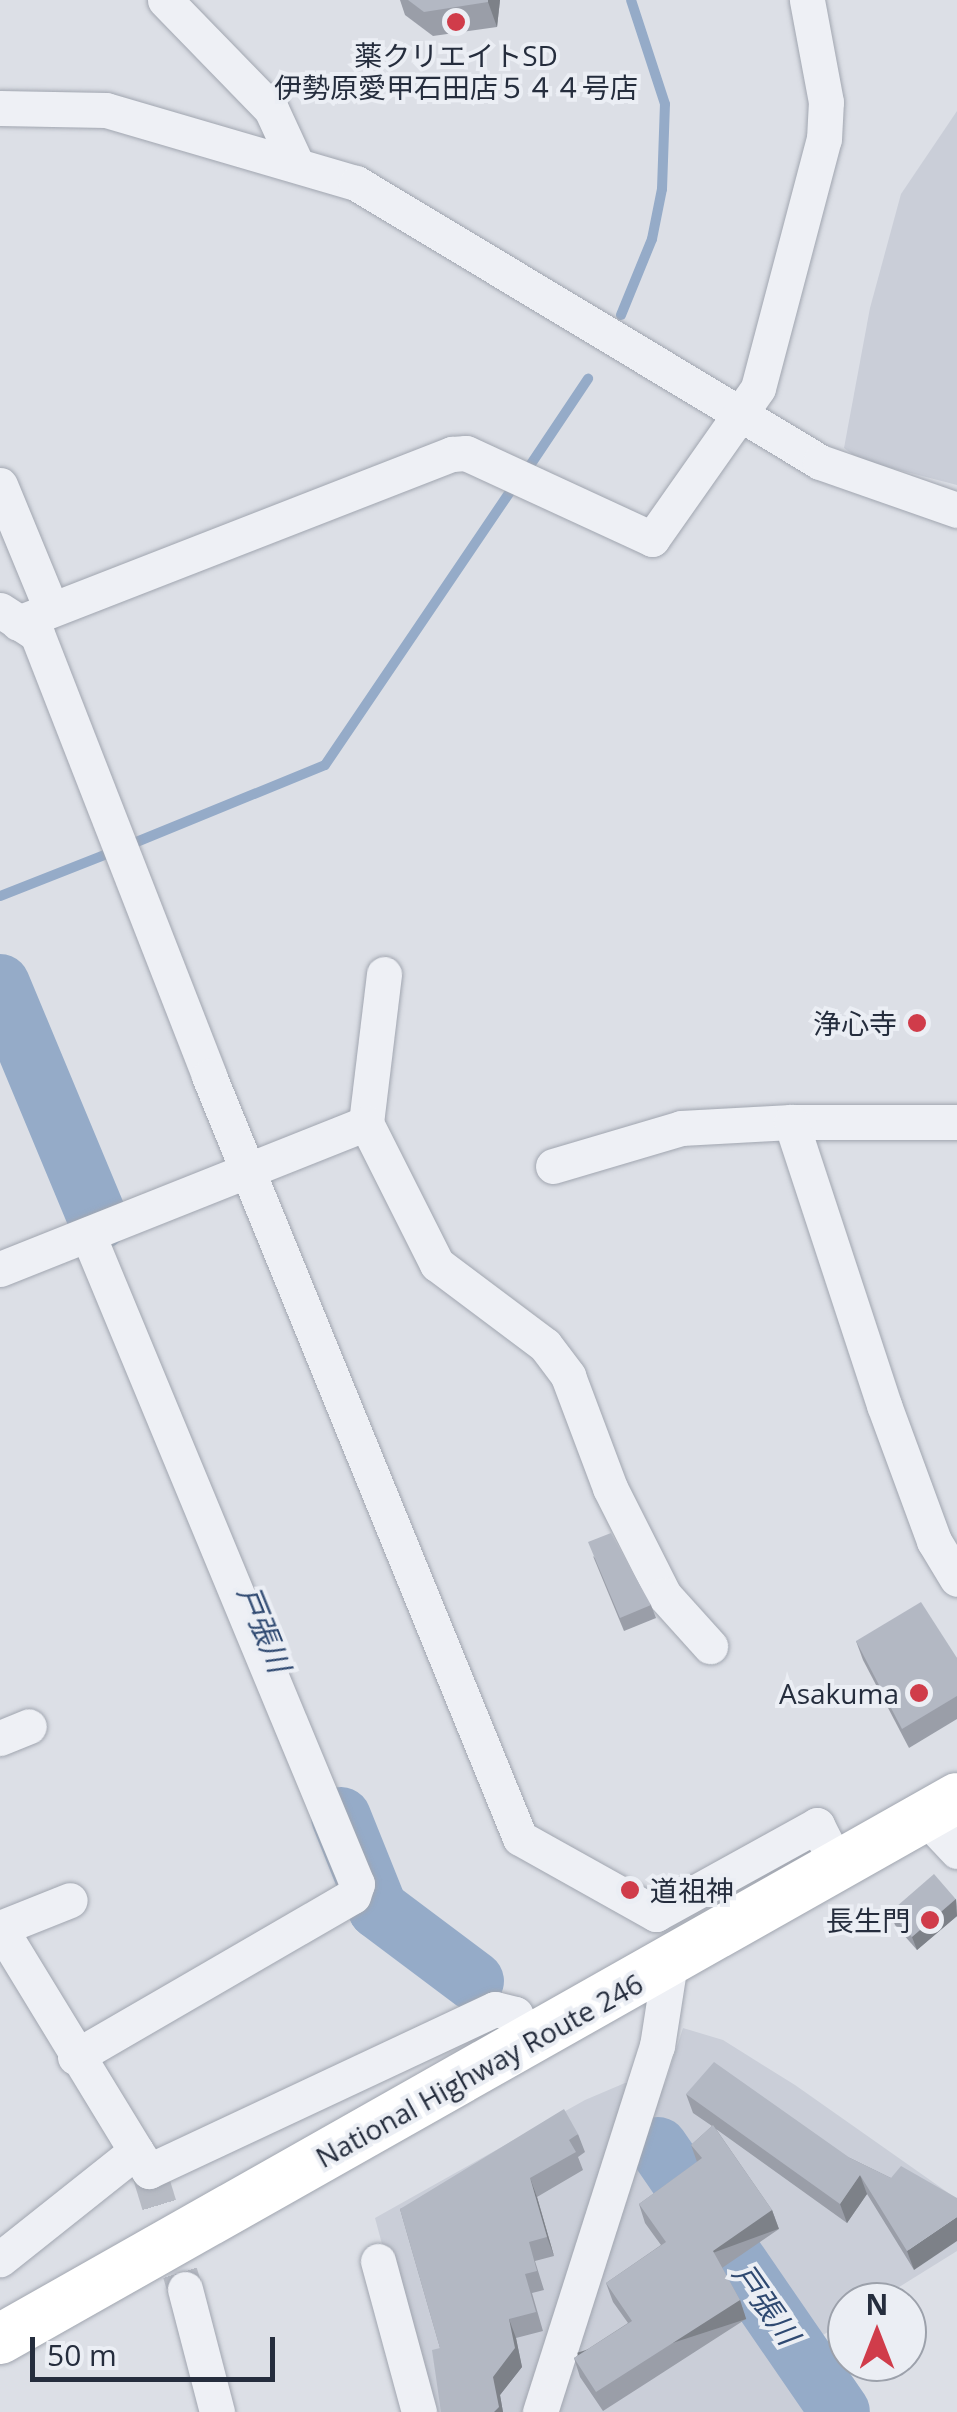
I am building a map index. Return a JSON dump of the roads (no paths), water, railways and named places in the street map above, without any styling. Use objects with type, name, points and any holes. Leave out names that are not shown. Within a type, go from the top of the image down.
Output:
[{"type":"highway","name":"National Highway Route 246","points":[[0,2339],[838,1867],[946,1822]]},
{"type":"street","points":[[164,0],[270,109],[294,161]]},
{"type":"street","points":[[23,614],[452,454],[466,453],[652,539],[741,418],[758,388],[824,139],[826,102],[806,0]]},
{"type":"street","points":[[0,108],[106,110],[294,161],[414,213],[741,418],[820,462],[957,510]]},
{"type":"street","points":[[0,485],[23,614],[37,634],[246,1166],[520,1838],[656,1914],[817,1826],[838,1867]]},
{"type":"street","points":[[384,974],[366,1123],[420,1218],[436,1264],[545,1345],[568,1376],[610,1488],[664,1595],[710,1646]]},
{"type":"street","points":[[553,1166],[681,1128],[790,1122],[957,1122]]},
{"type":"street","points":[[790,1122],[887,1415],[934,1541],[957,1580]]},
{"type":"street","points":[[0,1269],[246,1166],[366,1123]]},
{"type":"street","points":[[74,2057],[353,1896],[357,1884],[98,1231]]},
{"type":"street","points":[[70,1900],[0,1928],[74,2057],[148,2171],[495,2009],[515,2014],[528,2041]]},
{"type":"street","points":[[540,2412],[657,2046],[670,1963]]},
{"type":"street","points":[[0,2259],[136,2151]]},
{"type":"street","points":[[378,2261],[419,2412]]},
{"type":"street","points":[[185,2289],[217,2412]]},
{"type":"waterway","points":[[621,315],[652,239],[662,189],[665,104],[631,0]]},
{"type":"waterway","points":[[527,470],[588,379]]},
{"type":"waterway","points":[[134,843],[325,765],[511,490]]},
{"type":"waterway","points":[[0,896],[112,852]]},
{"type":"waterway","name":"戸張川","points":[[0,984],[98,1220]]},
{"type":"waterway","name":"戸張川","points":[[341,1817],[378,1909],[474,1981]]},
{"type":"waterway","name":"戸張川","points":[[658,2147],[840,2412]]},
{"type":"tunnel","points":[[149,2171],[185,2289]]},
{"type":"place","name":"薬クリエイトSD 伊勢原愛甲石田店５４４号店","points":[[456,22]]},
{"type":"place","name":"浄心寺","points":[[917,1023]]},
{"type":"place","name":"Asakuma","points":[[919,1693]]},
{"type":"place","name":"道祖神","points":[[630,1890]]},
{"type":"place","name":"長生門","points":[[930,1920]]}]
